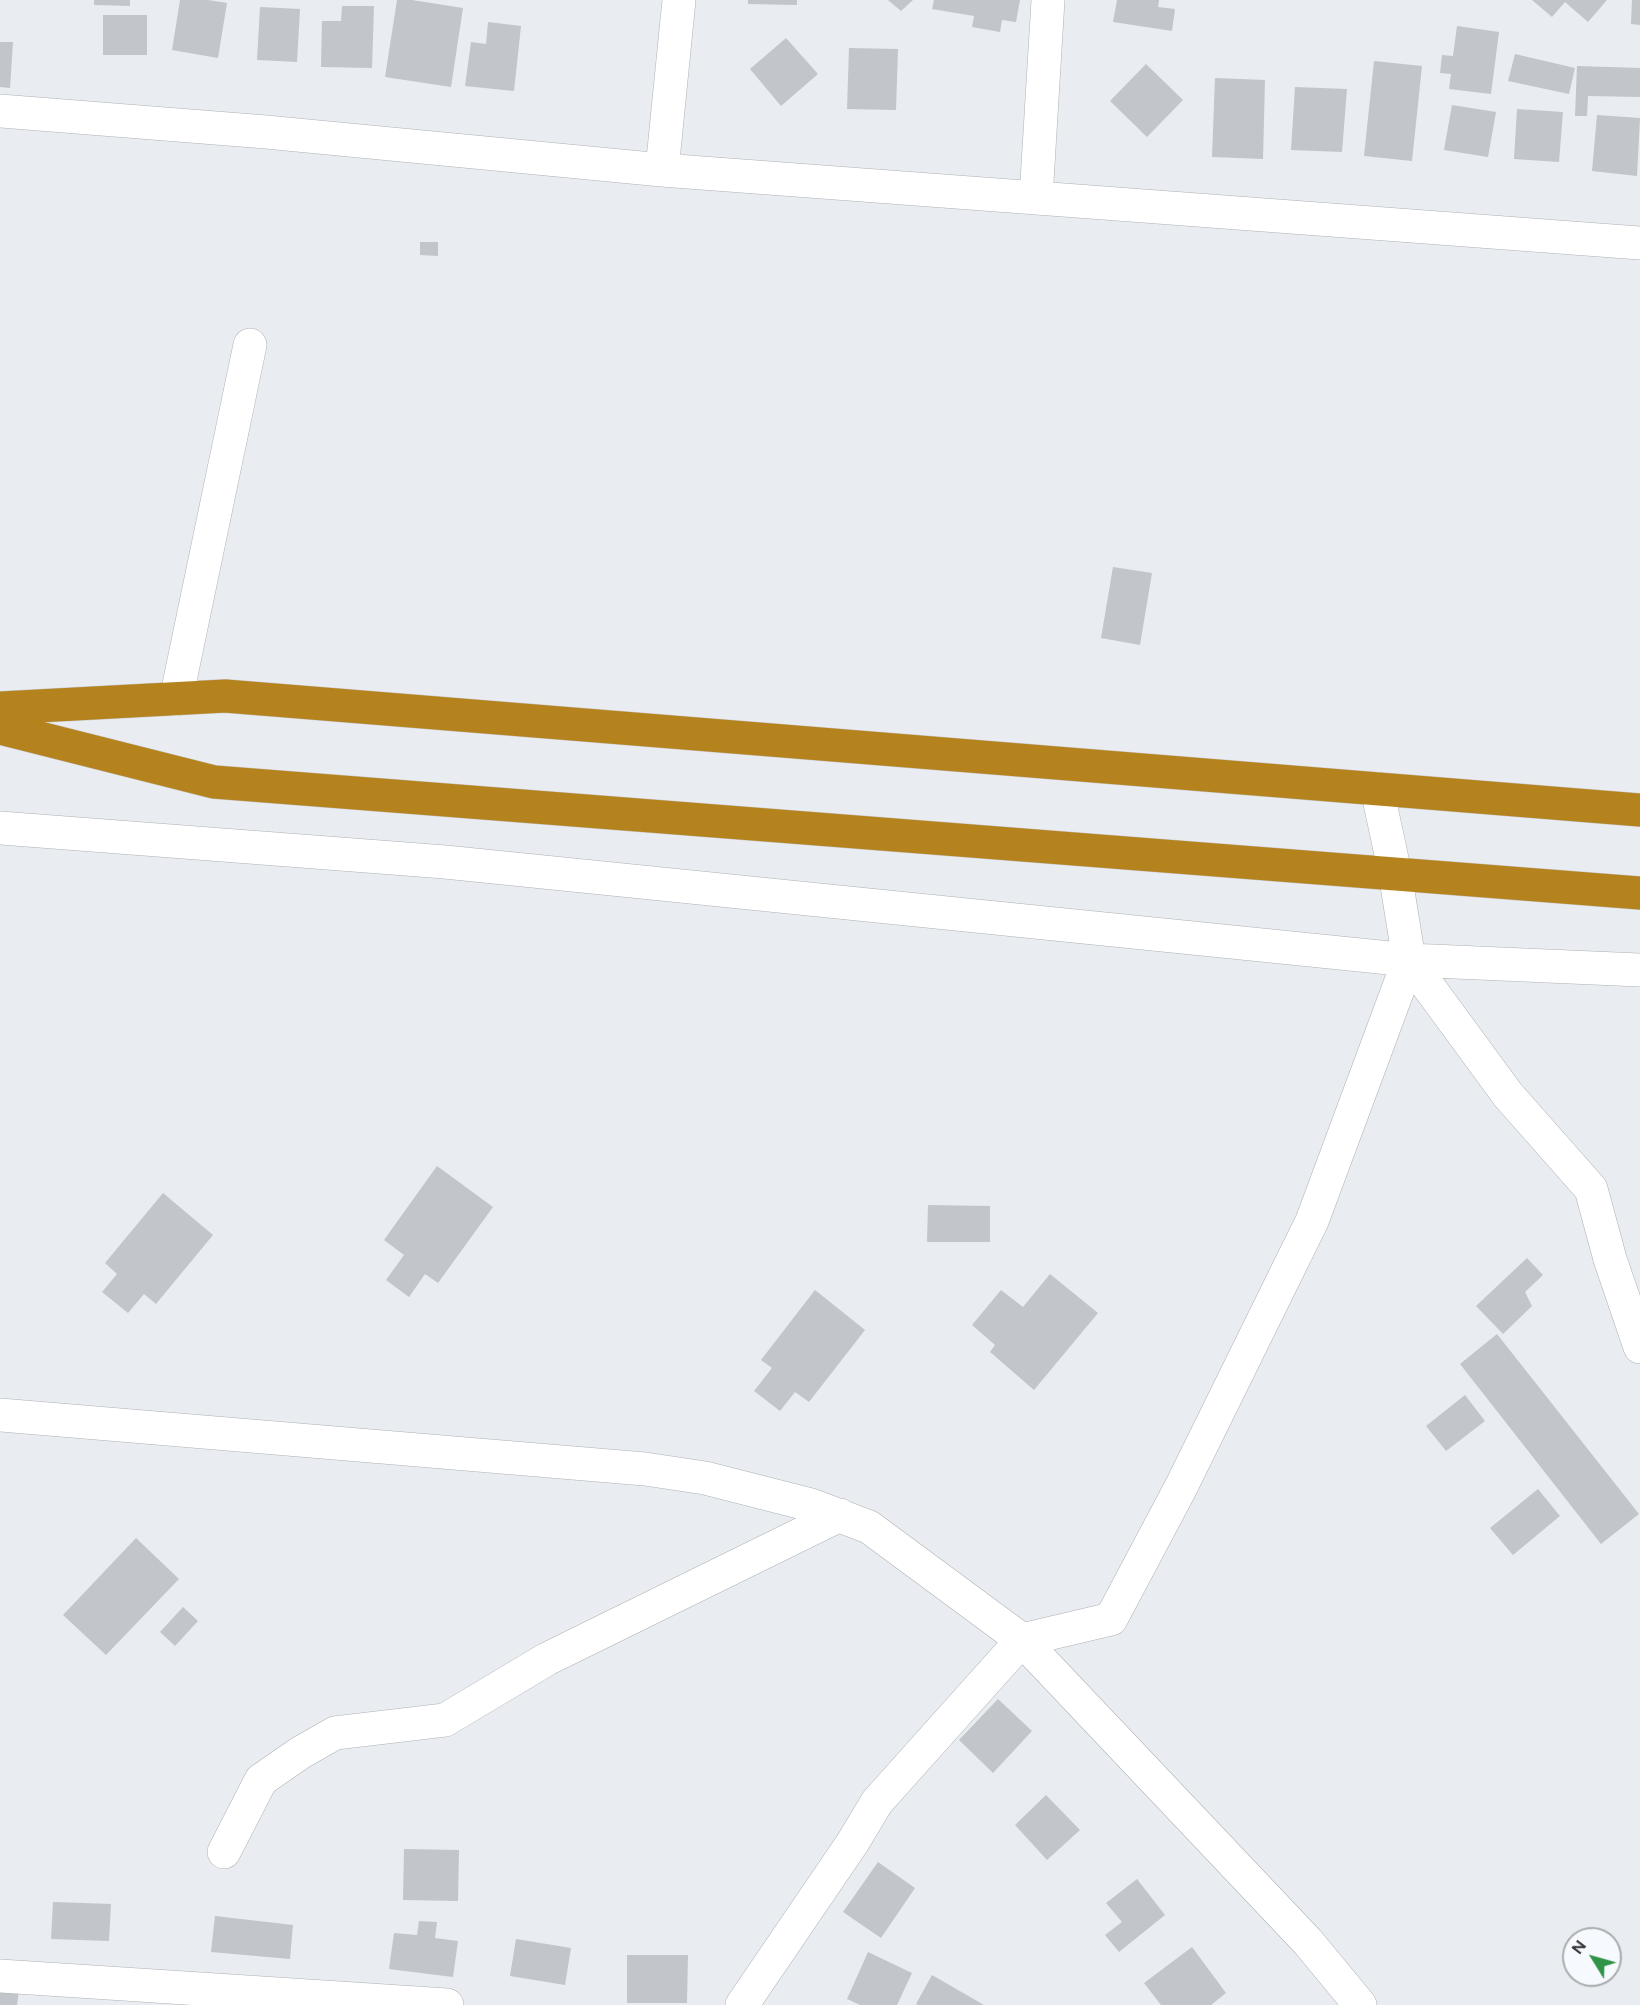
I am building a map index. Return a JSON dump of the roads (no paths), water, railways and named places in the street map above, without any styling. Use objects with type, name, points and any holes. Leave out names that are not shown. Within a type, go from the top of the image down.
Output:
[{"type":"highway","points":[[0,708],[225,696],[1640,810]]},
{"type":"highway","points":[[0,728],[214,782],[1640,893]]},
{"type":"street","points":[[662,170],[679,0]]},
{"type":"street","points":[[1036,198],[1048,0]]},
{"type":"street","points":[[0,111],[266,132],[662,170],[1640,243]]},
{"type":"street","points":[[176,699],[250,345]]},
{"type":"street","points":[[1377,789],[1395,873],[1409,960],[1508,1095],[1591,1189],[1610,1259],[1640,1347]]},
{"type":"street","points":[[0,828],[445,862],[1409,960],[1640,970]]},
{"type":"street","points":[[742,2005],[853,1842],[877,1802],[1022,1640],[1111,1619],[1181,1487],[1312,1221],[1409,960]]},
{"type":"street","points":[[0,1415],[645,1469],[705,1478],[811,1505],[869,1527],[1022,1640],[1308,1942],[1360,2005]]},
{"type":"street","points":[[225,1851],[261,1780],[300,1753],[335,1733],[445,1720],[548,1659],[840,1515]]},
{"type":"street","points":[[0,1976],[447,2005]]}]
